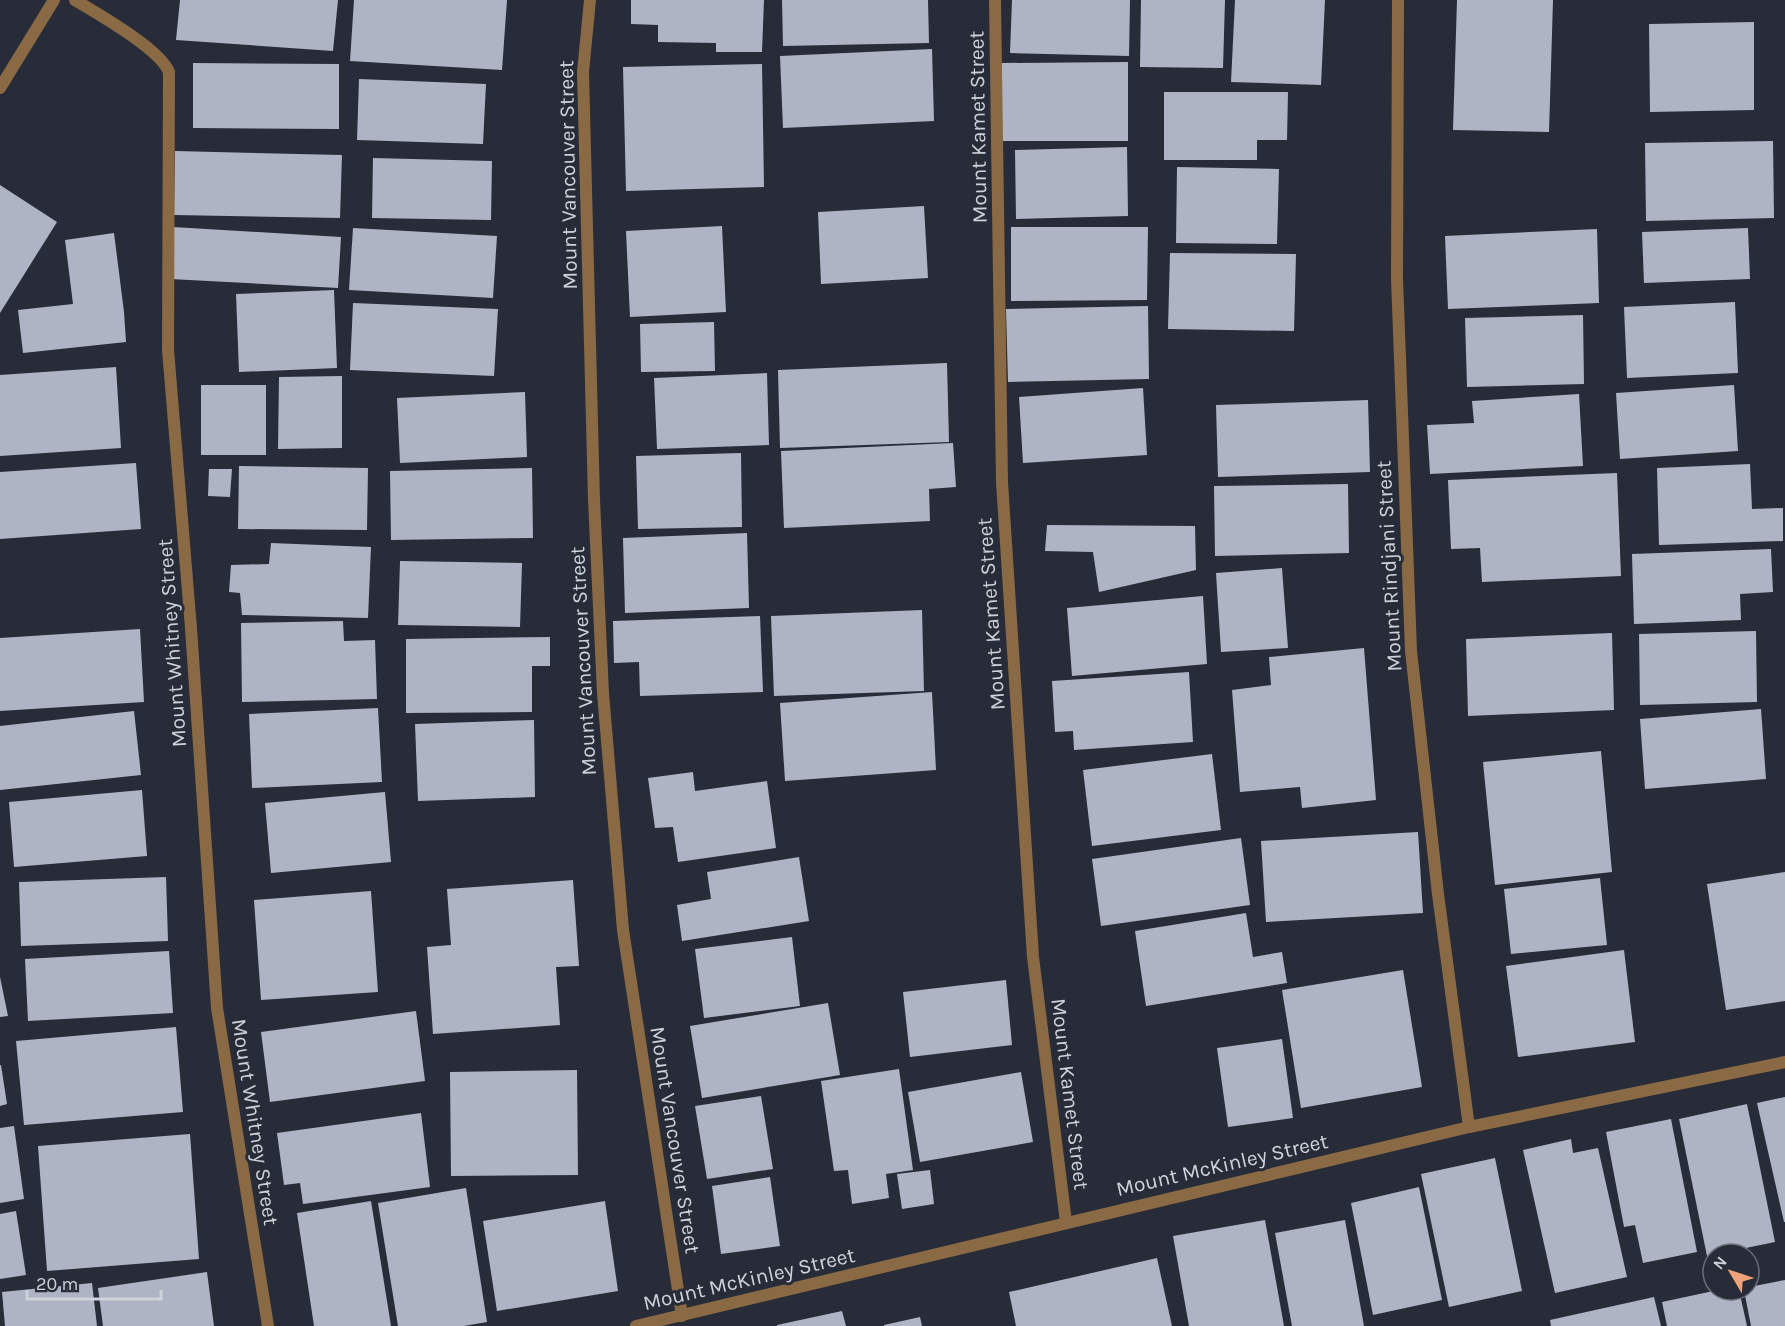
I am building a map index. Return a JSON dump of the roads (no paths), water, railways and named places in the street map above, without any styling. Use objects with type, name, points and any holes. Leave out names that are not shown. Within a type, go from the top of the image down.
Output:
[{"type":"street","points":[[0,88],[54,0]]},
{"type":"street","name":"Mount Whitney Street","points":[[75,0],[118,27],[160,58],[166,64],[169,72],[168,350],[191,628],[217,1008],[268,1326]]},
{"type":"street","name":"Mount Vancouver Street","points":[[590,0],[583,72],[594,500],[603,693],[623,930],[682,1316]]},
{"type":"street","name":"Mount Kamet Street","points":[[995,0],[1002,482],[1033,957],[1066,1222]]},
{"type":"street","name":"Mount Rindjani Street","points":[[1398,0],[1397,279],[1411,651],[1438,894],[1469,1127]]},
{"type":"street","name":"Mount McKinley Street","points":[[636,1326],[1469,1127],[1785,1062]]}]
